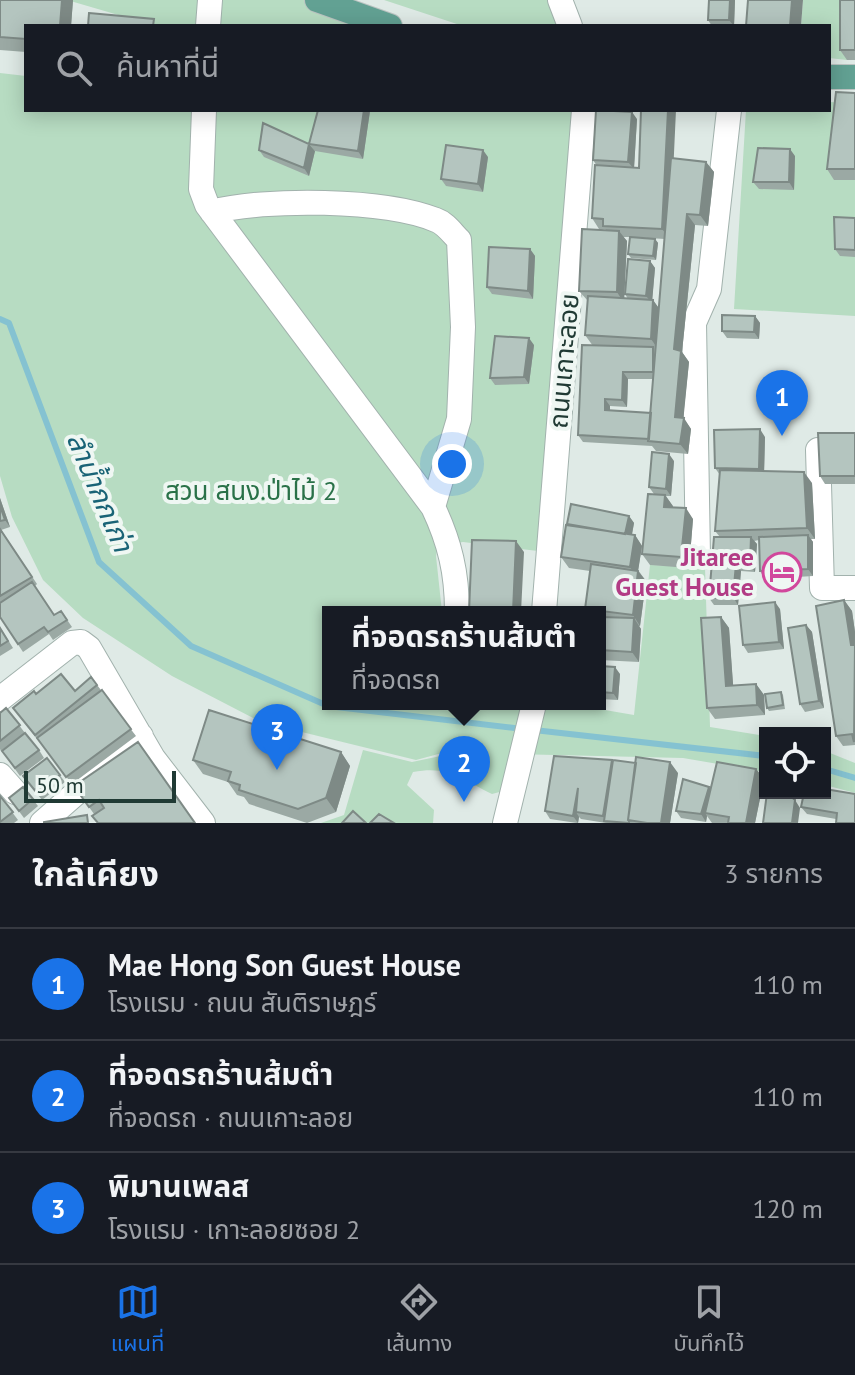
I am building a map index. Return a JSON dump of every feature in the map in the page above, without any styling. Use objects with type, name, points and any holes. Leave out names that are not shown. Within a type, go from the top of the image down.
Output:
[{"type":"main road","points":[[317,0],[384,24]]},
{"type":"main road","points":[[831,77],[855,77]]},
{"type":"street","points":[[208,24],[210,0]]},
{"type":"street","points":[[560,0],[569,24]]},
{"type":"street","points":[[204,112],[201,189],[212,212],[299,324],[433,507],[450,544],[457,581],[457,606]]},
{"type":"street","name":"ถนนเกาะลอย","points":[[544,606],[584,112]]},
{"type":"street","points":[[698,556],[694,323],[709,289],[729,112]]},
{"type":"street","points":[[212,212],[239,205],[301,202],[405,212],[439,221],[459,240],[463,327],[459,419],[433,507]]},
{"type":"street","points":[[818,450],[822,588],[855,588]]},
{"type":"street","points":[[0,699],[72,643],[81,642],[89,648],[153,758],[203,823]]},
{"type":"street","points":[[511,822],[533,710]]},
{"type":"street","points":[[42,823],[141,736]]},
{"type":"green space","points":[[67,0],[317,0],[389,24],[149,24]]},
{"type":"green space","points":[[384,0],[560,0],[569,24],[457,24]]},
{"type":"green space","points":[[803,0],[847,0],[847,60],[831,58],[831,24],[801,24]]},
{"type":"green space","name":"สวน สนง.ป่าไม้ 2","points":[[0,73],[24,76],[24,112],[584,112],[538,551],[463,542],[450,544],[441,527],[436,556],[441,606],[322,606],[322,710],[605,710],[634,715],[650,565],[705,567],[710,727],[759,735],[759,771],[683,758],[512,754],[507,790],[492,794],[446,772],[413,772],[407,785],[434,810],[433,823],[321,823],[344,815],[363,750],[412,762],[469,750],[457,749],[416,760],[261,722],[172,676],[83,618],[43,580],[12,517],[0,476]]},
{"type":"green space","points":[[831,102],[855,103],[855,316],[734,309],[746,112],[831,112]]},
{"type":"green space","points":[[831,753],[855,763],[855,793],[831,787]]},
{"type":"building","points":[[0,0],[62,0],[60,24],[24,24],[24,39],[0,37]]},
{"type":"building","points":[[709,0],[730,0],[729,20],[708,20]]},
{"type":"building","points":[[748,0],[792,0],[790,24],[746,24]]},
{"type":"building","points":[[840,0],[855,0],[855,50],[840,50]]},
{"type":"building","points":[[89,13],[154,19],[153,24],[88,24]]},
{"type":"building","points":[[836,92],[855,93],[855,169],[827,169]]},
{"type":"building","points":[[317,112],[364,112],[358,151],[309,144]]},
{"type":"building","points":[[596,112],[632,112],[628,162],[593,160]]},
{"type":"building","points":[[641,112],[668,112],[662,229],[603,226],[603,219],[592,218],[595,165],[639,168]]},
{"type":"building","points":[[263,123],[309,144],[304,168],[259,150]]},
{"type":"building","points":[[446,145],[483,150],[478,184],[441,179]]},
{"type":"building","points":[[758,148],[790,149],[789,182],[753,182]]},
{"type":"building","points":[[671,158],[706,162],[700,215],[687,214],[674,349],[681,351],[675,417],[684,418],[680,444],[648,441]]},
{"type":"building","points":[[834,217],[855,218],[855,250],[835,249]]},
{"type":"building","points":[[582,229],[619,231],[617,292],[579,291]]},
{"type":"building","points":[[630,237],[655,239],[653,256],[628,254]]},
{"type":"building","points":[[489,247],[530,249],[528,291],[487,287]]},
{"type":"building","points":[[628,259],[650,261],[646,296],[625,294]]},
{"type":"building","points":[[588,296],[653,300],[651,339],[585,335]]},
{"type":"building","points":[[722,315],[755,316],[754,332],[722,331]]},
{"type":"building","points":[[495,336],[529,338],[524,377],[490,378]]},
{"type":"building","points":[[582,345],[653,347],[653,372],[623,372],[622,400],[605,399],[605,410],[651,413],[649,439],[578,435]]},
{"type":"building","points":[[760,429],[759,469],[715,468],[714,430]]},
{"type":"building","points":[[818,433],[855,433],[855,476],[820,476]]},
{"type":"building","points":[[652,452],[669,454],[666,489],[649,487]]},
{"type":"building","points":[[720,470],[804,472],[807,528],[715,531]]},
{"type":"building","points":[[648,494],[665,495],[664,507],[686,508],[681,557],[642,554]]},
{"type":"building","points":[[571,504],[629,516],[625,534],[567,524]]},
{"type":"building","points":[[566,525],[635,535],[630,567],[561,557]]},
{"type":"building","points":[[0,529],[32,577],[0,596]]},
{"type":"building","points":[[808,535],[808,569],[760,571],[759,537]]},
{"type":"building","points":[[714,537],[751,537],[750,564],[736,564],[733,597],[709,598]]},
{"type":"building","points":[[472,540],[516,541],[513,606],[469,606]]},
{"type":"building","points":[[591,564],[638,571],[633,615],[606,612],[606,606],[585,606]]},
{"type":"building","points":[[32,582],[54,615],[61,611],[67,620],[48,632],[44,627],[18,644],[0,617],[0,603]]},
{"type":"building","points":[[844,600],[851,645],[855,645],[854,742],[852,734],[836,736],[816,606]]},
{"type":"building","points":[[775,602],[779,642],[743,645],[739,606]]},
{"type":"building","points":[[606,617],[634,618],[632,652],[606,650]]},
{"type":"building","points":[[721,617],[726,686],[756,684],[757,705],[707,708],[701,618]]},
{"type":"building","points":[[806,625],[819,701],[800,704],[788,628]]},
{"type":"building","points":[[0,628],[8,641],[0,646]]},
{"type":"building","points":[[606,666],[615,667],[613,693],[606,692]]},
{"type":"building","points":[[61,674],[75,691],[91,677],[97,685],[35,735],[13,708]]},
{"type":"building","points":[[102,690],[131,729],[66,777],[37,738]]},
{"type":"building","points":[[781,692],[783,705],[767,708],[765,694]]},
{"type":"building","points":[[6,708],[20,725],[0,741],[0,713]]},
{"type":"building","points":[[209,710],[341,752],[326,798],[298,809],[239,790],[240,785],[228,781],[231,772],[193,760]]},
{"type":"building","points":[[25,733],[39,750],[15,768],[2,751]]},
{"type":"building","points":[[138,742],[195,823],[98,823],[92,816],[104,808],[99,800],[89,807],[74,786]]},
{"type":"building","points":[[554,756],[612,760],[603,816],[576,812],[578,788],[573,816],[545,811]]},
{"type":"building","points":[[636,757],[670,762],[661,823],[628,820]]},
{"type":"building","points":[[47,758],[60,775],[37,793],[23,776]]},
{"type":"building","points":[[613,760],[636,763],[629,823],[604,821]]},
{"type":"building","points":[[717,762],[756,769],[746,823],[728,823],[729,817],[705,813]]},
{"type":"building","points":[[683,779],[709,787],[701,814],[676,811]]},
{"type":"building","points":[[23,787],[33,799],[19,811],[9,798]]},
{"type":"building","points":[[831,790],[855,794],[855,823],[836,823],[837,813],[801,807],[803,799],[831,799]]},
{"type":"building","points":[[0,796],[13,812],[0,822]]},
{"type":"building","points":[[766,799],[795,800],[792,823],[763,823]]},
{"type":"building","points":[[353,811],[366,823],[342,823]]},
{"type":"building","points":[[379,814],[394,823],[370,823]]},
{"type":"building","points":[[87,815],[88,823],[44,823],[44,822]]},
{"type":"waterway","name":"ลำน้ำกกเก่า","points":[[0,319],[9,323],[99,562],[191,646],[322,703]]},
{"type":"waterway","name":"ลำน้ำกกเก่า","points":[[362,710],[523,729]]},
{"type":"waterway","name":"ลำน้ำกกเก่า","points":[[534,730],[759,755]]},
{"type":"waterway","name":"ลำน้ำกกเก่า","points":[[831,771],[855,778]]},
{"type":"place","name":"Mae Hong Son Guest House","points":[[782,436]]},
{"type":"place","name":"Jitaree Guest House","points":[[782,572]]},
{"type":"place","name":"พิมานเพลส","points":[[277,770]]},
{"type":"place","name":"ที่จอดรถร้านส้มตำ","points":[[464,802]]}]
